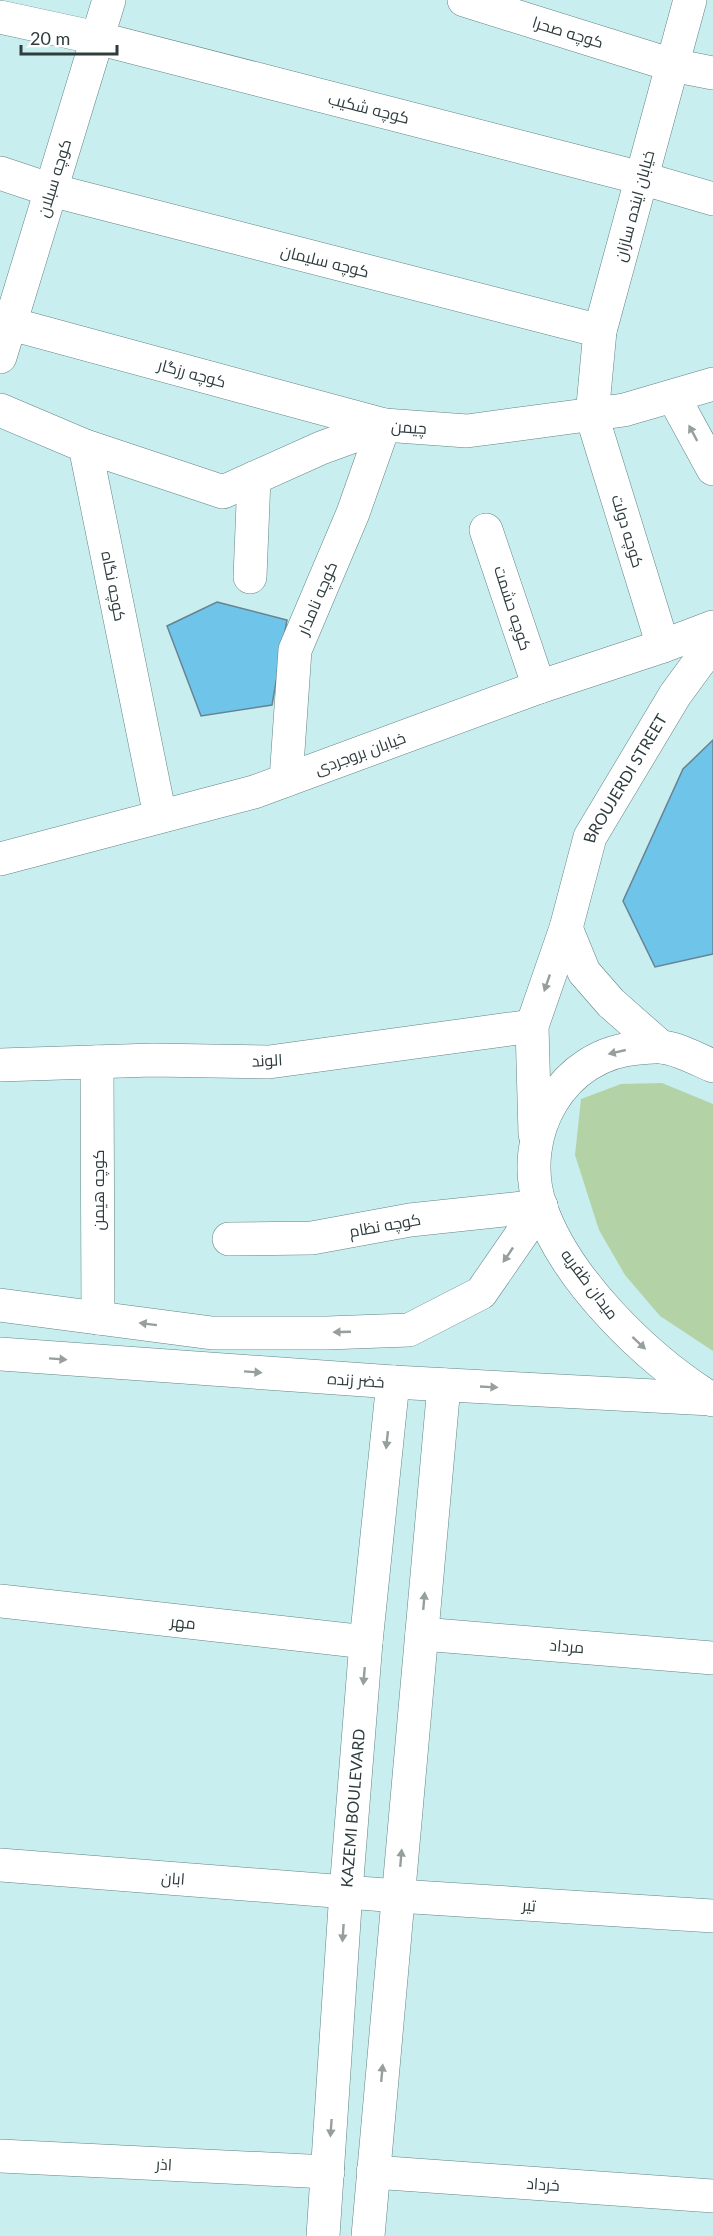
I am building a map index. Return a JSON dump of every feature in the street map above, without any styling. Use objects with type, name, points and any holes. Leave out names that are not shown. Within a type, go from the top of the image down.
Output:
[{"type":"street","name":"کوچه سبلان","points":[[0,357],[5,322],[51,190],[109,0]]},
{"type":"street","name":"کوچه صحرا","points":[[464,0],[672,65],[713,73]]},
{"type":"street","name":"خیابان اینده سازان","points":[[592,416],[600,331],[690,0]]},
{"type":"street","name":"کوچه شکیب","points":[[0,17],[97,38],[641,178],[713,199]]},
{"type":"street","name":"کوچه سلیمان","points":[[0,173],[51,190],[600,331]]},
{"type":"street","name":"کوچه رزگار","points":[[5,322],[384,424]]},
{"type":"street","name":"چیمن","points":[[85,446],[223,492],[321,448],[384,424],[467,431],[592,416],[624,410],[713,384]]},
{"type":"street","points":[[674,396],[713,470]]},
{"type":"street","points":[[0,410],[85,446]]},
{"type":"street","name":"کوچه دولت","points":[[592,416],[663,646]]},
{"type":"street","name":"کوچه نامدار","points":[[286,780],[295,650],[353,513],[384,424]]},
{"type":"street","name":"کوچه نگاه","points":[[85,446],[160,816]]},
{"type":"street","points":[[250,577],[254,478]]},
{"type":"street","name":"کوچه حشمت","points":[[486,530],[539,687]]},
{"type":"street","name":"خیابان بروجردی","points":[[0,859],[254,792],[539,687],[713,627]]},
{"type":"street","name":"BROUJERDI STREET","points":[[532,1026],[566,928],[590,837],[675,695],[713,643]]},
{"type":"street","points":[[566,928],[584,972],[611,1003],[661,1047]]},
{"type":"street","points":[[532,1026],[535,1148]]},
{"type":"street","name":"الوند","points":[[0,1065],[98,1062],[268,1062],[532,1026]]},
{"type":"street","name":"میدان ظفریه","points":[[712,1399],[640,1344],[602,1306],[567,1260],[541,1206],[533,1175],[535,1148],[545,1114],[559,1091],[576,1072],[602,1055],[631,1049],[661,1047],[713,1066]]},
{"type":"street","name":"کوچه هیمن","points":[[98,1062],[98,1318]]},
{"type":"street","points":[[0,1305],[212,1333],[410,1330],[481,1293],[541,1206]]},
{"type":"street","name":"کوچه نظام","points":[[229,1239],[312,1238],[410,1220],[541,1206]]},
{"type":"street","name":"خضر زنده","points":[[0,1354],[393,1382],[712,1399]]},
{"type":"street","name":"KAZEMI BOULEVARD","points":[[323,2236],[346,1891],[366,1642],[393,1382]]},
{"type":"street","points":[[368,2236],[444,1385]]},
{"type":"street","name":"مهر","points":[[0,1601],[366,1642]]},
{"type":"street","name":"مرداد","points":[[422,1634],[713,1658]]},
{"type":"street","name":"ابان","points":[[0,1865],[346,1891]]},
{"type":"street","name":"تیر","points":[[346,1891],[713,1916]]},
{"type":"street","name":"اذر","points":[[0,2156],[328,2172]]},
{"type":"street","name":"خرداد","points":[[373,2172],[713,2196]]},
{"type":"green space","points":[[662,1083],[713,1104],[713,1351],[660,1316],[625,1275],[599,1230],[575,1155],[581,1099],[621,1084]]},
{"type":"building","points":[[217,602],[287,620],[272,705],[201,716],[167,626]]},
{"type":"building","points":[[713,740],[713,954],[655,967],[623,901],[683,769]]}]
